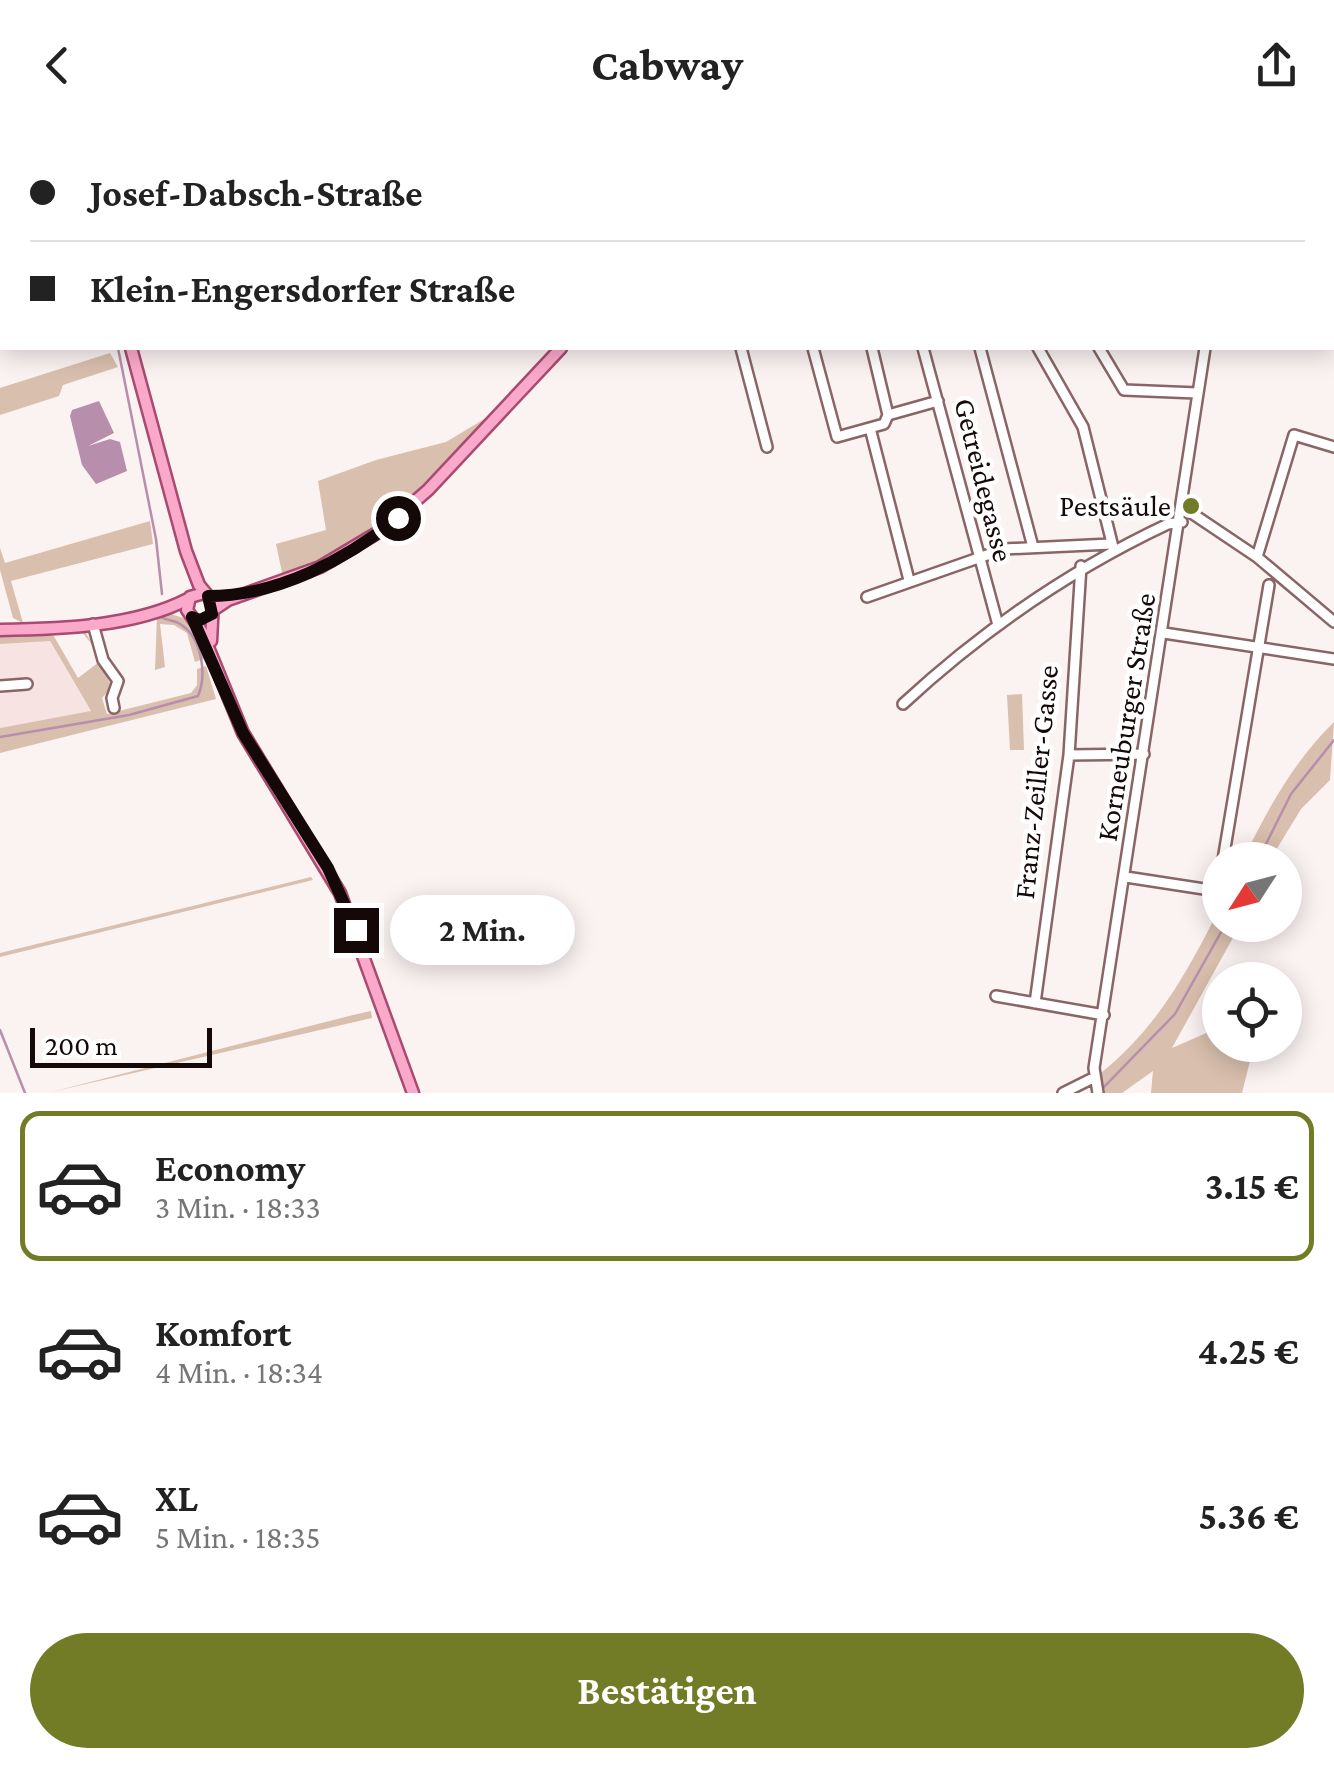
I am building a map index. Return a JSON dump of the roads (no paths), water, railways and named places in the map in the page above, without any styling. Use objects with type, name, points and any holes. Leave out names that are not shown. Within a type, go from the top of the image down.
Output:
[{"type":"main road","points":[[132,350],[186,551],[212,613],[212,657]]},
{"type":"main road","points":[[158,611],[190,616],[212,613],[253,591],[320,567],[382,530],[428,490],[559,350]]},
{"type":"main road","points":[[186,551],[190,616],[212,657],[243,733],[339,889],[413,1093]]},
{"type":"main road","points":[[0,630],[94,624],[158,611],[206,594],[253,591]]},
{"type":"street","points":[[743,350],[768,446]]},
{"type":"street","points":[[814,350],[836,436],[886,422],[888,415],[872,350]]},
{"type":"street","name":"Getreidegasse","points":[[924,350],[998,625]]},
{"type":"street","points":[[981,350],[1033,547]]},
{"type":"street","points":[[1039,350],[1083,427],[1112,547]]},
{"type":"street","points":[[1100,350],[1124,390],[1197,393]]},
{"type":"street","name":"Korneuburger Straße","points":[[1096,1084],[1205,350]]},
{"type":"street","points":[[888,415],[938,401]]},
{"type":"street","points":[[870,428],[908,580]]},
{"type":"street","points":[[1257,557],[1294,435],[1334,446]]},
{"type":"street","points":[[1184,508],[1257,557],[1334,622]]},
{"type":"street","points":[[903,704],[946,663],[1081,566],[1112,547],[1182,522]]},
{"type":"street","points":[[867,597],[978,555],[1033,547],[1112,547]]},
{"type":"street","name":"Franz-Zeiller-Gasse","points":[[1035,1003],[1069,755],[1081,566]]},
{"type":"street","points":[[1225,842],[1269,585]]},
{"type":"street","points":[[94,624],[103,660],[118,681],[112,698],[114,708]]},
{"type":"street","points":[[1164,632],[1334,659]]},
{"type":"street","points":[[0,686],[27,684]]},
{"type":"street","points":[[1069,755],[1144,754]]},
{"type":"street","points":[[1126,876],[1202,889]]},
{"type":"street","points":[[996,996],[1104,1015]]},
{"type":"street","points":[[1063,1093],[1096,1084]]},
{"type":"waterway","points":[[118,350],[156,539],[162,594]]},
{"type":"waterway","points":[[0,737],[129,715],[198,696],[202,668],[195,640],[180,624],[161,617]]},
{"type":"waterway","points":[[1267,842],[1291,794],[1334,740]]},
{"type":"waterway","points":[[1102,1089],[1175,1014],[1215,942]]},
{"type":"waterway","points":[[0,1030],[25,1093]]},
{"type":"place","name":"Pestsäule","points":[[1191,506]]}]
